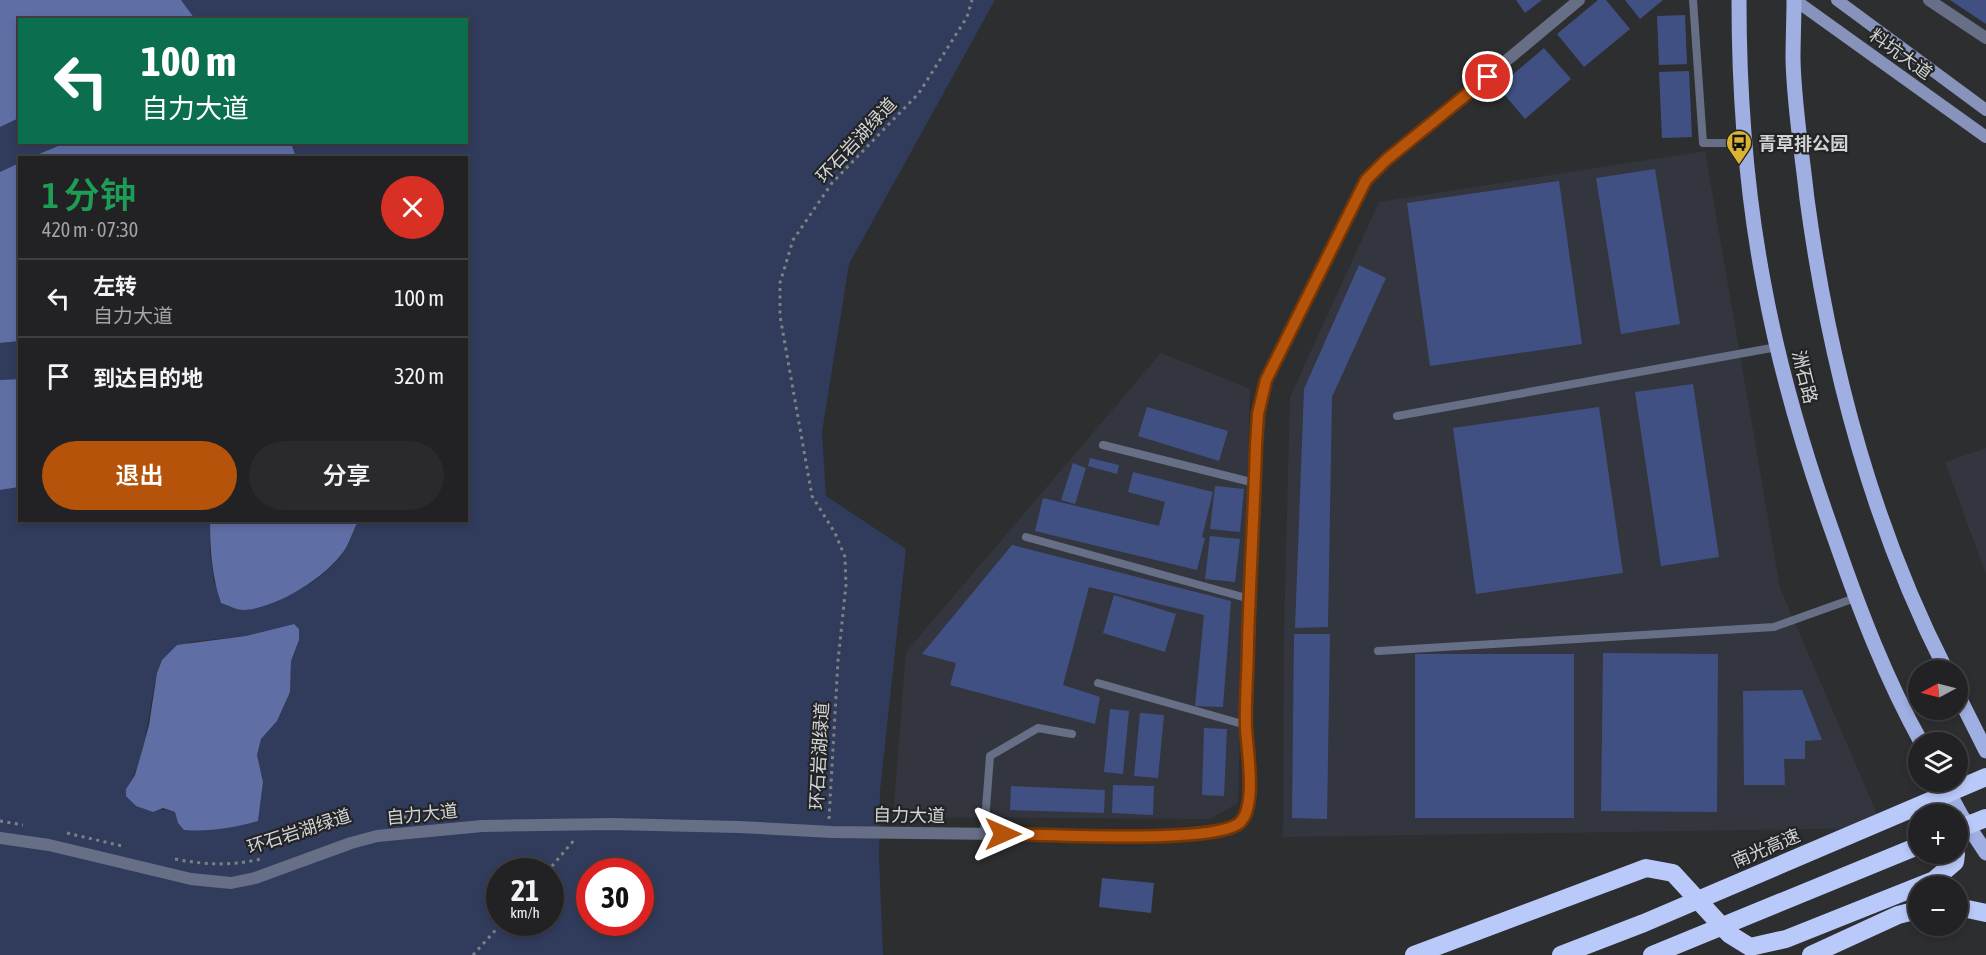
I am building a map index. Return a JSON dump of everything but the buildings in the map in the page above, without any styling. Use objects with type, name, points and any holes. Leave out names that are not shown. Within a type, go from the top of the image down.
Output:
[{"type":"highway","name":"南光高速","points":[[1562,955],[1644,923],[1986,777]]},
{"type":"highway","points":[[1968,821],[1986,818]]},
{"type":"highway","points":[[1652,955],[1908,850]]},
{"type":"highway","points":[[1414,955],[1646,868],[1673,873],[1729,934],[1750,947],[1786,939],[1934,880],[1953,864]]},
{"type":"highway","points":[[1968,909],[1986,913]]},
{"type":"highway","points":[[1811,955],[1908,912]]},
{"type":"main road","name":"洲石路","points":[[1739,0],[1739,70],[1751,198],[1764,284],[1777,347],[1803,441],[1855,598],[1882,663],[1917,732]]},
{"type":"main road","name":"洲石路","points":[[1795,0],[1793,60],[1798,130],[1820,284],[1841,385],[1855,439],[1884,530],[1918,617],[1941,660]]},
{"type":"main road","points":[[1968,715],[1986,751]]},
{"type":"main road","points":[[1968,832],[1986,853]]},
{"type":"street","name":"自力大道","points":[[0,838],[50,845],[191,879],[231,883],[255,878],[351,843],[377,836],[482,826],[588,824],[739,827],[832,832],[1167,836],[1228,829],[1238,824],[1245,818],[1250,795],[1246,724],[1250,599],[1258,414],[1266,380],[1366,180],[1386,160],[1579,0]]},
{"type":"street","name":"料坑大道","points":[[1795,0],[1986,137]]},
{"type":"street","name":"料坑大道","points":[[1837,0],[1986,110]]},
{"type":"street","points":[[1929,0],[1986,38]]},
{"type":"lane","points":[[1693,0],[1703,143],[1746,143]]},
{"type":"lane","points":[[1398,416],[1777,347]]},
{"type":"lane","points":[[1103,445],[1255,483]]},
{"type":"lane","points":[[1026,537],[1250,599]]},
{"type":"lane","points":[[1378,651],[1774,627],[1855,598]]},
{"type":"lane","points":[[1098,683],[1246,724]]},
{"type":"lane","points":[[984,834],[990,756],[1038,728],[1072,734]]},
{"type":"path","name":"环石岩湖绿道","points":[[829,821],[838,661],[846,585],[845,557],[835,533],[812,496],[780,316],[780,283],[793,240],[831,183],[919,93],[967,17],[972,0]]},
{"type":"path","points":[[393,819],[426,815]]},
{"type":"path","points":[[0,821],[30,826]]},
{"type":"path","points":[[559,858],[588,824]]},
{"type":"path","points":[[59,832],[129,848]]},
{"type":"path","name":"环石岩湖绿道","points":[[171,858],[203,864],[240,864],[268,857]]},
{"type":"path","points":[[472,955],[490,936]]},
{"type":"shaded area","points":[[0,0],[181,0],[194,18],[18,18],[18,118],[0,127]]},
{"type":"shaded area","points":[[181,0],[995,0],[849,264],[822,432],[826,496],[906,549],[880,791],[879,856],[883,955],[0,955],[0,490],[18,487],[18,522],[210,522],[210,551],[214,583],[272,603],[304,587],[324,573],[347,547],[358,522],[468,522],[468,156],[296,156],[291,144],[468,144],[468,18],[194,18]],"holes":[[[293,624],[299,629],[299,641],[291,661],[290,692],[277,721],[261,739],[257,755],[263,782],[258,821],[178,823],[176,812],[148,810],[138,805],[126,789],[140,759],[162,660],[191,642],[246,636]]]},
{"type":"shaded area","points":[[18,118],[18,144],[63,144],[34,156],[18,156],[18,163],[0,172],[0,127]]},
{"type":"shaded area","points":[[63,144],[291,144],[296,156],[34,156]]},
{"type":"shaded area","points":[[1705,151],[1780,588],[1883,828],[1283,837],[1284,633],[1290,397],[1379,202]]},
{"type":"shaded area","points":[[18,163],[18,341],[0,343],[0,172]]},
{"type":"shaded area","points":[[18,341],[18,379],[0,380],[0,343]]},
{"type":"shaded area","points":[[1161,353],[1250,389],[1238,803],[1210,819],[893,817],[906,652]]},
{"type":"shaded area","points":[[18,379],[18,487],[0,490],[0,380]]},
{"type":"shaded area","points":[[1986,448],[1986,574],[1945,462]]},
{"type":"shaded area","points":[[210,522],[358,522],[347,546],[339,557],[316,579],[271,604],[243,610],[221,603],[215,583]]},
{"type":"shaded area","points":[[294,624],[299,629],[299,640],[291,661],[290,692],[277,721],[261,739],[257,755],[263,782],[258,821],[221,829],[184,830],[178,823],[175,812],[163,808],[153,812],[136,806],[126,796],[126,789],[135,775],[142,751],[149,725],[157,673],[162,660],[177,645],[246,636]]},
{"type":"place","name":"青草排公园","points":[[1739,166]]},
{"type":"route","points":[[1003,834],[1167,836],[1228,829],[1245,818],[1250,795],[1246,724],[1256,446],[1258,414],[1266,380],[1366,180],[1386,160],[1488,77]]}]
